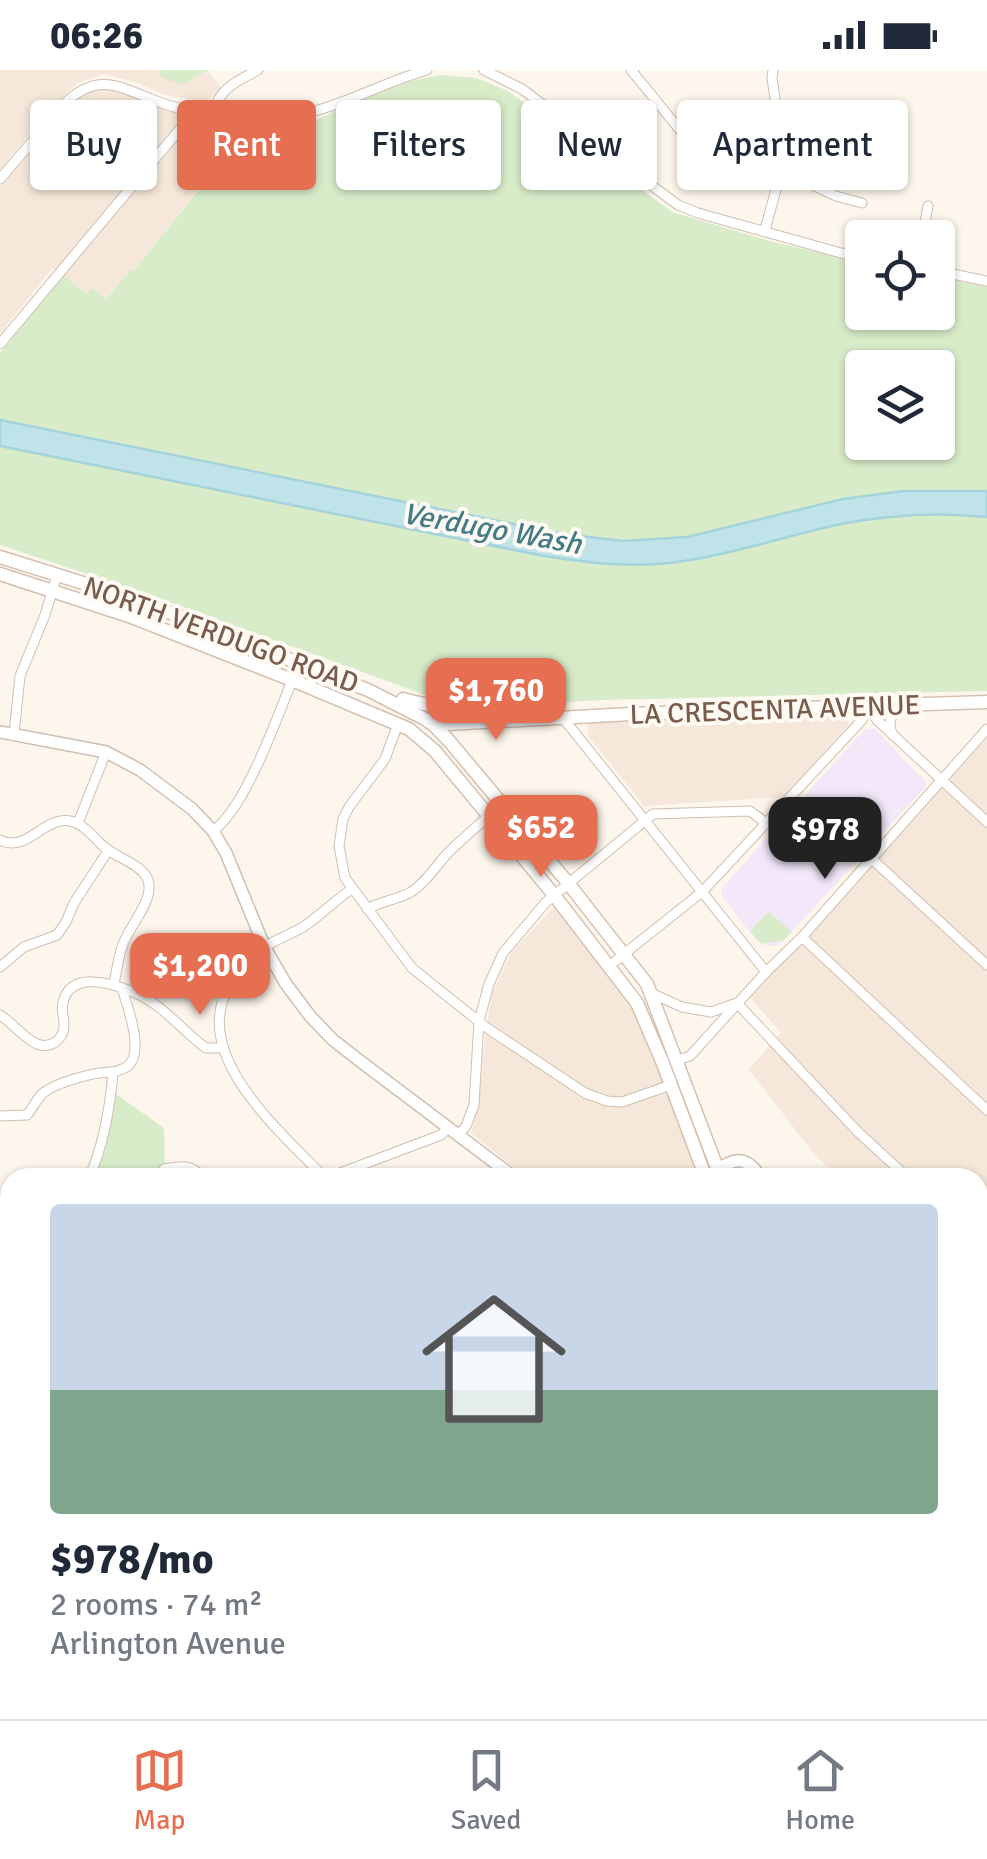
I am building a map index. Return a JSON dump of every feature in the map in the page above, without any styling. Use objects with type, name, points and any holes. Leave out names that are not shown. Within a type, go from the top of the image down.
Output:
[{"type":"main road","name":"NORTH VERDUGO ROAD","points":[[0,556],[137,600],[368,690],[431,722],[568,883],[647,984],[678,1060],[711,1168]]},
{"type":"main road","name":"NORTH VERDUGO ROAD","points":[[0,574],[129,616],[417,734],[436,751],[554,895],[637,1003],[710,1168]]},
{"type":"main road","name":"LA CRESCENTA AVENUE","points":[[368,690],[430,707],[564,718]]},
{"type":"main road","name":"LA CRESCENTA AVENUE","points":[[358,708],[446,724],[987,702]]},
{"type":"street","points":[[218,100],[228,87],[258,70]]},
{"type":"street","points":[[316,111],[427,70]]},
{"type":"street","points":[[484,70],[522,88],[678,205],[845,254]]},
{"type":"street","points":[[632,70],[677,125]]},
{"type":"street","points":[[773,70],[775,100]]},
{"type":"street","points":[[0,180],[66,102],[98,80],[177,107]]},
{"type":"street","points":[[0,344],[177,133]]},
{"type":"street","points":[[764,230],[776,190]]},
{"type":"street","points":[[824,190],[862,204]]},
{"type":"street","points":[[925,220],[928,206]]},
{"type":"street","points":[[955,274],[987,281]]},
{"type":"street","points":[[14,734],[20,676],[45,615],[56,574]]},
{"type":"street","points":[[213,831],[226,820],[258,764],[299,664]]},
{"type":"street","points":[[895,738],[890,722],[896,710],[905,705]]},
{"type":"street","points":[[609,966],[702,892],[862,720],[868,706]]},
{"type":"street","points":[[868,706],[895,738],[987,822]]},
{"type":"street","points":[[842,707],[852,721],[850,732]]},
{"type":"street","points":[[564,718],[766,972]]},
{"type":"street","points":[[398,724],[378,771],[349,808],[339,843],[346,878],[367,909],[412,968],[532,1060],[597,1098],[622,1102],[671,1084]]},
{"type":"street","points":[[678,1060],[690,1056],[987,729]]},
{"type":"street","points":[[0,732],[106,752],[140,770],[192,809],[213,831],[265,948],[286,984],[332,1040],[453,1132],[492,1168]]},
{"type":"street","points":[[390,750],[417,734]]},
{"type":"street","points":[[78,823],[106,752]]},
{"type":"street","points":[[367,909],[413,891],[502,804]]},
{"type":"street","points":[[353,1168],[466,1126],[474,1104],[479,1021],[488,984],[503,953],[568,883],[655,814],[744,810],[755,812],[766,822]]},
{"type":"street","points":[[0,840],[8,844],[24,841],[59,821],[78,823],[108,851],[142,872],[150,892],[121,948],[118,986],[134,1034],[135,1056],[126,1068],[100,1072],[48,1090],[38,1097],[28,1115],[0,1116]]},
{"type":"street","points":[[0,967],[24,947],[57,934],[108,851]]},
{"type":"street","points":[[872,859],[987,965]]},
{"type":"street","points":[[316,1168],[257,1107],[223,1048],[219,1024],[223,998],[252,955],[305,926],[352,889]]},
{"type":"street","points":[[802,936],[987,1110]]},
{"type":"street","points":[[0,1014],[28,1038],[48,1046],[62,1035],[63,1003],[73,986],[81,982],[118,986],[158,1005],[206,1048],[223,1048]]},
{"type":"street","points":[[651,993],[682,1007],[711,1012],[738,1002]]},
{"type":"street","points":[[738,1002],[857,1131],[897,1168]]},
{"type":"street","points":[[94,1168],[110,1106],[113,1072]]},
{"type":"street","points":[[724,1168],[734,1161],[746,1161],[755,1168]]},
{"type":"shaded area","points":[[0,70],[158,70],[161,77],[208,71],[221,88],[208,100],[194,100],[164,95],[105,74],[77,83],[59,100],[30,100],[30,133],[0,170]]},
{"type":"shaded area","points":[[109,88],[141,100],[76,100],[87,91]]},
{"type":"shaded area","points":[[157,106],[177,111],[177,190],[198,190],[133,271],[105,299],[86,295],[52,268],[0,334],[0,187],[30,151],[30,190],[157,190]]},
{"type":"shaded area","points":[[844,715],[849,724],[785,797],[644,806],[589,737],[587,725],[592,722]]},
{"type":"shaded area","points":[[874,728],[926,786],[784,940],[776,946],[764,945],[721,895],[722,888],[864,730]]},
{"type":"shaded area","points":[[987,738],[987,1168],[829,1168],[813,1153],[749,1069],[781,1033],[750,997]]},
{"type":"shaded area","points":[[554,907],[635,1007],[695,1163],[692,1168],[516,1168],[471,1133],[479,1104],[492,994],[511,953]]},
{"type":"green space","points":[[158,70],[209,70],[183,84],[161,78]]},
{"type":"green space","points":[[440,75],[476,78],[508,91],[521,101],[521,190],[642,190],[672,212],[845,258],[845,330],[955,330],[955,280],[987,287],[987,691],[534,704],[481,704],[431,697],[0,545],[0,353],[63,275],[86,294],[92,288],[106,299],[199,190],[316,190],[316,120],[336,111],[336,190],[501,190],[501,100],[360,99]]},
{"type":"green space","points":[[769,912],[792,932],[784,940],[762,944],[750,931]]},
{"type":"green space","points":[[116,1094],[164,1128],[165,1168],[98,1168]]},
{"type":"water","name":"Verdugo Wash","points":[[0,420],[563,534],[623,541],[687,537],[843,499],[903,491],[987,491],[987,517],[877,518],[684,561],[648,565],[593,563],[0,446]]}]
